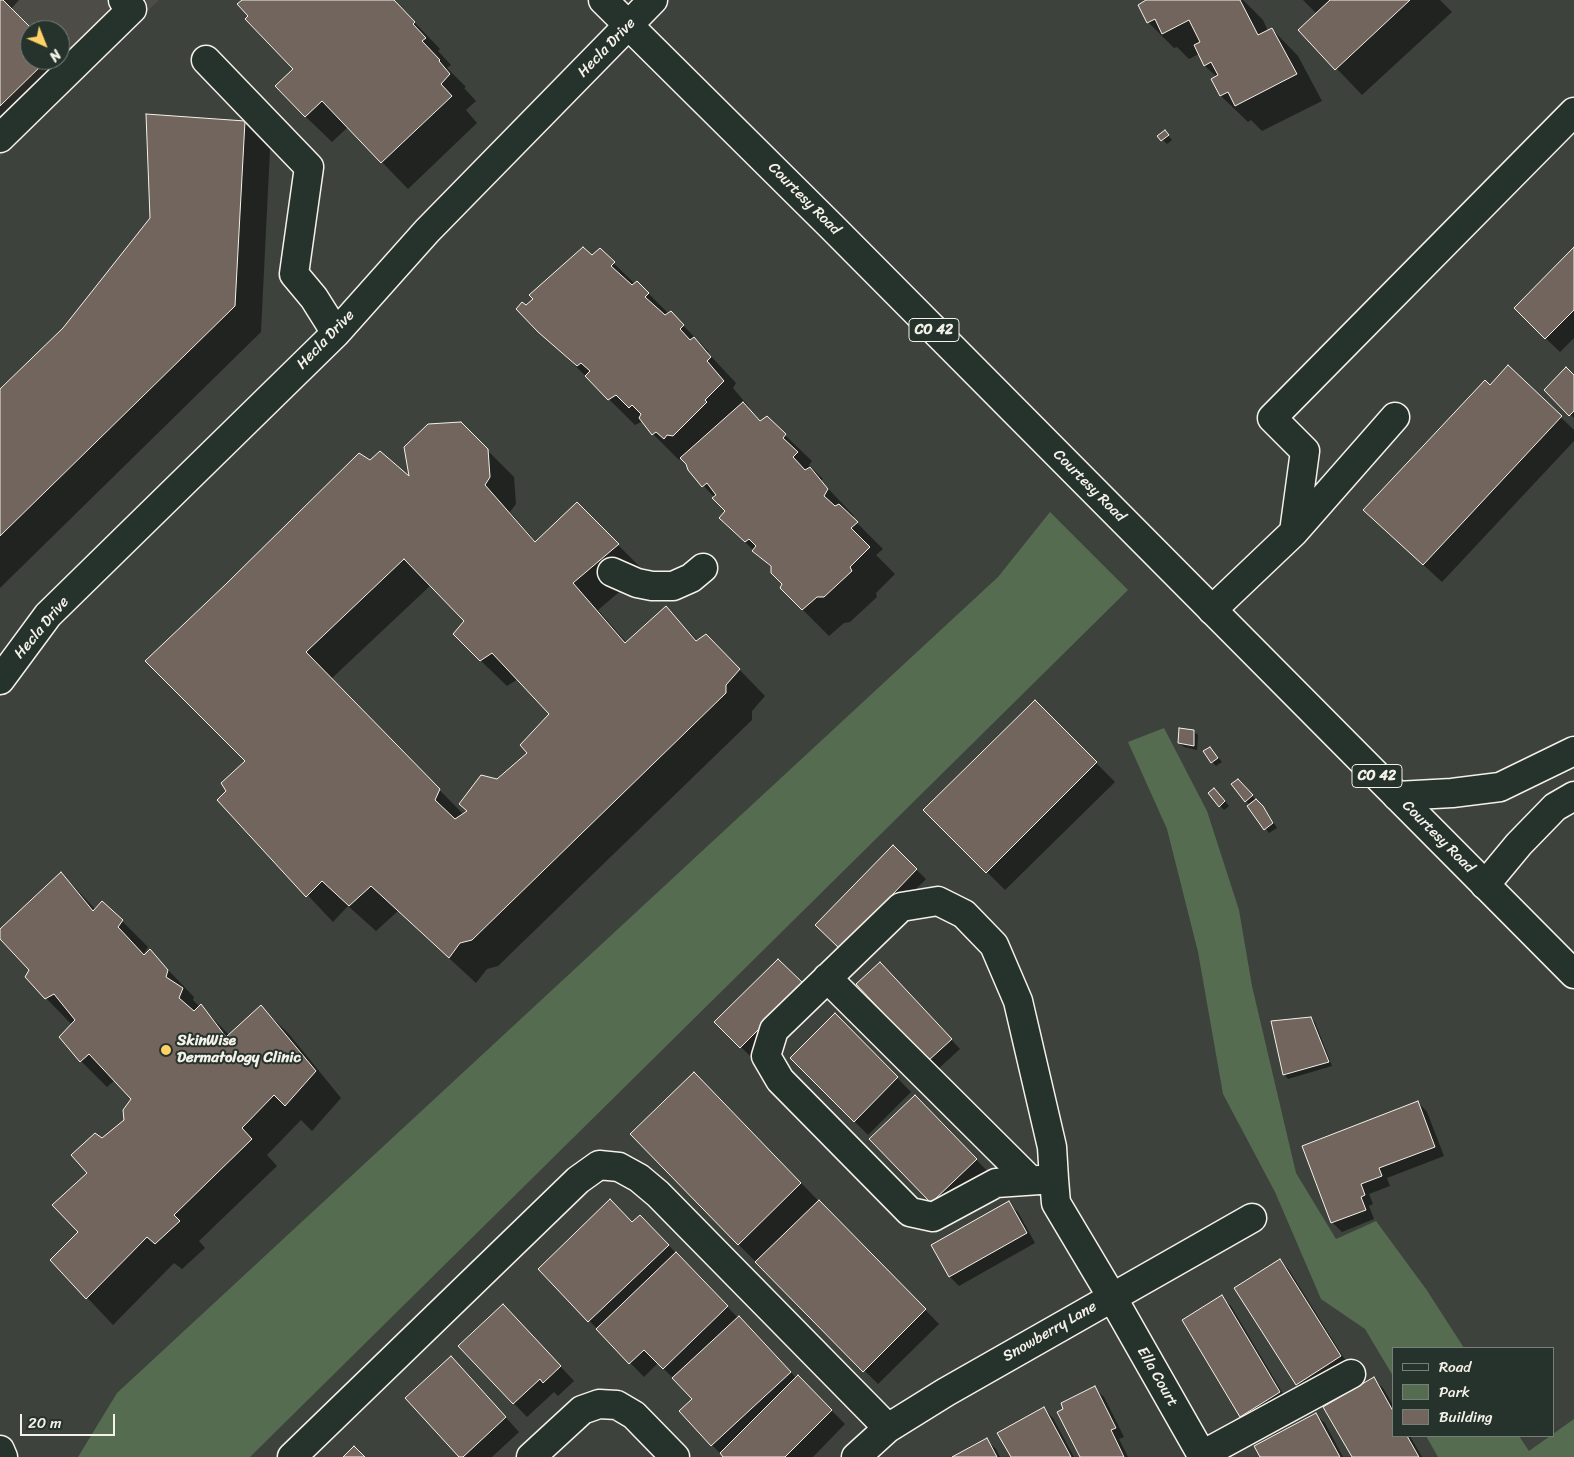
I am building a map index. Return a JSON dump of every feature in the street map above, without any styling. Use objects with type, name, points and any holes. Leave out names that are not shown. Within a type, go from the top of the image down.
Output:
[{"type":"street","points":[[0,138],[132,9],[123,0]]},
{"type":"street","name":"Courtesy Road","points":[[603,0],[628,27],[832,227],[1574,974]]},
{"type":"street","name":"Hecla Drive","points":[[0,680],[48,615],[336,332],[428,231],[653,0]]},
{"type":"street","points":[[206,60],[309,167],[294,274],[314,298],[336,332]]},
{"type":"street","points":[[1294,532],[1305,451],[1272,418],[1574,112]]},
{"type":"street","points":[[1212,610],[1294,532],[1395,417]]},
{"type":"street","points":[[612,572],[637,583],[652,586],[673,586],[691,578],[703,568]]},
{"type":"street","points":[[1397,796],[1452,793],[1500,787],[1574,751]]},
{"type":"street","points":[[1485,885],[1519,844],[1555,807],[1574,796]]},
{"type":"street","name":"Ella Court","points":[[1042,1180],[996,1183],[933,1217],[910,1212],[780,1080],[766,1056],[774,1030],[901,907],[938,900],[964,914],[994,945],[1018,1001],[1052,1147],[1042,1180],[1112,1297],[1202,1456]]},
{"type":"street","points":[[827,978],[1042,1180]]},
{"type":"street","points":[[292,1457],[578,1180],[599,1165],[619,1167],[639,1178],[658,1194],[888,1428]]},
{"type":"street","name":"Snowberry Lane","points":[[856,1457],[888,1428],[946,1392],[1252,1218]]},
{"type":"street","points":[[1202,1456],[1351,1374]]},
{"type":"street","points":[[531,1457],[582,1410],[599,1404],[617,1405],[634,1415],[675,1457]]},
{"type":"street","points":[[0,1450],[3,1457]]},
{"type":"shaded area","points":[[0,0],[159,0],[0,157]]},
{"type":"green space","points":[[1050,512],[1128,590],[250,1457],[78,1457],[117,1393],[998,577]]},
{"type":"green space","points":[[1164,728],[1207,811],[1239,910],[1252,986],[1296,1173],[1336,1239],[1376,1221],[1426,1289],[1463,1347],[1392,1347],[1392,1374],[1365,1329],[1321,1299],[1275,1192],[1223,1094],[1198,952],[1167,829],[1128,742]]},
{"type":"green space","points":[[1574,1419],[1574,1457],[1438,1457],[1427,1437],[1520,1437],[1529,1451],[1549,1437],[1554,1437],[1554,1433]]},
{"type":"building","points":[[0,0],[3,0],[23,20],[20,20],[20,70],[37,70],[0,106]]},
{"type":"building","points":[[242,0],[394,0],[415,22],[413,24],[426,38],[422,41],[450,74],[441,84],[452,96],[381,163],[322,101],[305,117],[275,86],[293,69],[245,19],[248,16],[237,4]]},
{"type":"building","points":[[1146,0],[1240,0],[1258,35],[1272,28],[1297,74],[1235,106],[1228,92],[1220,96],[1211,79],[1218,75],[1211,62],[1204,66],[1194,45],[1200,42],[1189,20],[1162,34],[1155,19],[1147,23],[1138,5]]},
{"type":"building","points":[[1330,0],[1410,0],[1335,70],[1298,30]]},
{"type":"building","points":[[146,114],[245,121],[235,306],[0,536],[0,389],[63,328],[150,218]]},
{"type":"building","points":[[1165,130],[1169,135],[1161,141],[1157,136]]},
{"type":"building","points":[[583,247],[592,255],[600,248],[615,262],[611,266],[632,285],[637,281],[649,293],[645,297],[665,315],[671,311],[684,325],[680,329],[690,340],[694,337],[711,357],[707,361],[724,381],[705,400],[707,402],[673,436],[667,435],[664,439],[656,432],[652,435],[639,418],[641,414],[632,405],[629,408],[616,395],[608,400],[585,376],[590,371],[581,363],[577,366],[538,332],[516,309],[522,302],[526,305],[533,299],[529,295]]},
{"type":"building","points":[[1574,247],[1574,310],[1545,339],[1514,308]]},
{"type":"building","points":[[1508,365],[1562,416],[1423,565],[1363,510],[1485,380],[1490,385]]},
{"type":"building","points":[[1566,367],[1574,375],[1574,411],[1569,416],[1544,390]]},
{"type":"building","points":[[743,402],[760,421],[767,416],[786,434],[783,438],[798,452],[793,457],[805,470],[810,467],[828,489],[824,496],[835,506],[839,504],[858,522],[851,528],[870,547],[850,567],[852,571],[824,597],[817,597],[802,610],[780,588],[782,584],[771,573],[771,566],[752,551],[756,546],[749,539],[745,542],[719,518],[725,511],[712,498],[716,495],[707,483],[702,487],[680,458]]},
{"type":"building","points":[[461,422],[488,449],[490,477],[485,485],[535,542],[577,502],[619,544],[573,583],[625,643],[666,606],[696,641],[706,634],[740,669],[726,685],[726,693],[472,940],[460,943],[449,958],[371,886],[349,906],[322,881],[306,897],[217,800],[226,791],[221,783],[245,761],[145,661],[359,453],[370,460],[380,451],[409,476],[404,447],[428,424]],"holes":[[[404,559],[464,621],[453,634],[480,661],[492,653],[549,714],[520,745],[527,753],[497,779],[481,775],[459,804],[467,811],[455,819],[435,800],[440,789],[306,652]]]},
{"type":"building","points":[[1035,700],[1097,762],[986,873],[923,810]]},
{"type":"building","points":[[1179,728],[1194,730],[1194,746],[1178,743]]},
{"type":"building","points":[[1210,747],[1218,758],[1211,763],[1203,751]]},
{"type":"building","points":[[1238,779],[1253,795],[1245,802],[1231,784]]},
{"type":"building","points":[[1214,788],[1225,801],[1219,807],[1208,793]]},
{"type":"building","points":[[1256,799],[1263,806],[1273,823],[1264,830],[1247,806]]},
{"type":"building","points":[[893,845],[917,869],[840,949],[815,925]]},
{"type":"building","points":[[61,872],[93,911],[102,901],[123,920],[118,927],[144,955],[150,949],[168,970],[166,977],[183,988],[179,998],[194,1011],[201,1004],[226,1037],[261,1005],[316,1071],[285,1106],[274,1095],[242,1128],[252,1139],[174,1215],[180,1221],[155,1244],[147,1237],[86,1299],[50,1260],[78,1232],[52,1205],[87,1173],[71,1155],[95,1133],[102,1138],[124,1120],[123,1110],[131,1099],[89,1054],[80,1062],[59,1037],[75,1020],[54,994],[45,999],[25,977],[29,970],[0,939],[0,929]]},
{"type":"building","points":[[778,959],[804,984],[740,1048],[714,1022]]},
{"type":"building","points":[[880,962],[952,1039],[928,1061],[856,984]]},
{"type":"building","points":[[835,1013],[898,1077],[854,1122],[790,1058]]},
{"type":"building","points":[[1311,1017],[1329,1062],[1283,1075],[1271,1021]]},
{"type":"building","points":[[694,1072],[801,1183],[738,1245],[630,1134]]},
{"type":"building","points":[[915,1095],[977,1159],[931,1203],[869,1139]]},
{"type":"building","points":[[1418,1101],[1435,1147],[1379,1168],[1382,1176],[1361,1184],[1365,1195],[1361,1197],[1366,1210],[1331,1223],[1302,1146]]},
{"type":"building","points":[[610,1199],[632,1222],[640,1215],[669,1245],[588,1322],[538,1269]]},
{"type":"building","points":[[819,1200],[926,1309],[863,1372],[755,1262]]},
{"type":"building","points":[[1009,1201],[1027,1233],[949,1277],[931,1245]]},
{"type":"building","points":[[676,1252],[728,1306],[663,1369],[644,1350],[629,1364],[596,1329]]},
{"type":"building","points":[[1280,1259],[1341,1356],[1296,1385],[1234,1288]]},
{"type":"building","points":[[1222,1295],[1280,1392],[1240,1417],[1182,1320]]},
{"type":"building","points":[[503,1304],[561,1366],[543,1383],[540,1379],[513,1404],[458,1346]]},
{"type":"building","points":[[739,1316],[791,1372],[711,1446],[679,1411],[692,1399],[672,1378]]},
{"type":"building","points":[[451,1356],[506,1417],[463,1457],[459,1457],[405,1398]]},
{"type":"building","points":[[798,1375],[832,1410],[785,1457],[723,1457],[720,1453]]},
{"type":"building","points":[[1374,1377],[1392,1409],[1392,1437],[1408,1437],[1419,1457],[1352,1457],[1323,1407]]},
{"type":"building","points":[[1095,1386],[1116,1428],[1111,1430],[1124,1457],[1080,1457],[1057,1412],[1063,1409],[1061,1403]]},
{"type":"building","points":[[1044,1407],[1071,1457],[1011,1457],[997,1433]]},
{"type":"building","points":[[1316,1413],[1340,1457],[1260,1457],[1254,1446]]},
{"type":"building","points":[[987,1438],[997,1457],[952,1457]]},
{"type":"building","points":[[354,1446],[365,1457],[343,1457]]},
{"type":"place","name":"SkinWise Dermatology Clinic","points":[[166,1050]]}]
